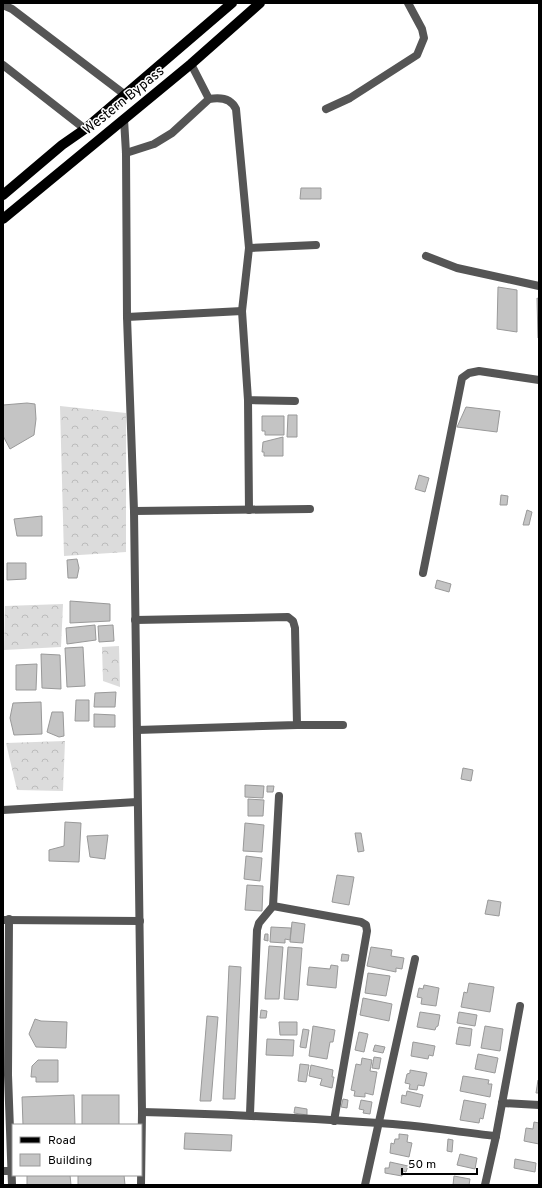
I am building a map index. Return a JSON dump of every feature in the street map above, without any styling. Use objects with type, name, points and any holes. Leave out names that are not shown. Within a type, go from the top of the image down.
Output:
[{"type":"main road","name":"Western Bypass","points":[[4,192],[85,129],[232,3]]},
{"type":"main road","name":"Western Bypass","points":[[3,219],[191,64],[260,3]]},
{"type":"street","points":[[326,109],[350,98],[417,55],[424,38],[422,29],[408,3]]},
{"type":"street","points":[[3,5],[13,6],[124,94]]},
{"type":"street","points":[[3,64],[85,129]]},
{"type":"street","points":[[191,64],[209,99]]},
{"type":"street","points":[[126,153],[154,144],[172,133],[209,99],[216,98],[230,101],[236,109],[249,248],[242,311],[248,400],[248,510]]},
{"type":"street","points":[[124,119],[126,153],[127,317],[134,512],[136,620],[142,1124]]},
{"type":"street","points":[[249,248],[316,245]]},
{"type":"street","points":[[426,256],[457,268],[539,286]]},
{"type":"street","points":[[127,317],[242,311]]},
{"type":"street","points":[[423,573],[462,378],[469,373],[479,371],[539,380]]},
{"type":"street","points":[[248,400],[295,401]]},
{"type":"street","points":[[134,512],[310,509]]},
{"type":"street","points":[[136,620],[288,617],[293,621],[294,628],[298,725]]},
{"type":"street","points":[[137,730],[298,725],[343,726]]},
{"type":"street","points":[[250,1114],[257,930],[259,922],[273,906],[279,796]]},
{"type":"street","points":[[3,810],[137,802]]},
{"type":"street","points":[[273,906],[361,922],[366,925],[367,931],[334,1121]]},
{"type":"street","points":[[12,1185],[7,1171],[8,1075],[6,920],[140,921]]},
{"type":"street","points":[[365,1185],[415,959]]},
{"type":"street","points":[[485,1185],[496,1136],[520,1006]]},
{"type":"street","points":[[502,1103],[539,1105]]},
{"type":"street","points":[[142,1112],[250,1114],[379,1123],[496,1136]]},
{"type":"green space","points":[[60,406],[126,413],[126,552],[64,556]]},
{"type":"green space","points":[[63,604],[61,647],[4,650],[5,606]]},
{"type":"green space","points":[[119,646],[120,687],[103,681],[102,647]]},
{"type":"green space","points":[[65,741],[63,791],[17,790],[6,743]]},
{"type":"building","points":[[301,188],[321,188],[321,199],[300,199]]},
{"type":"building","points":[[498,287],[517,290],[517,332],[497,329]]},
{"type":"building","points":[[537,298],[539,299],[539,339],[538,338]]},
{"type":"building","points":[[27,403],[35,404],[36,419],[34,435],[10,449],[3,436],[3,405]]},
{"type":"building","points":[[466,407],[500,411],[497,432],[457,427]]},
{"type":"building","points":[[288,415],[297,415],[297,437],[287,437]]},
{"type":"building","points":[[262,416],[284,416],[284,435],[265,435],[265,431],[262,431]]},
{"type":"building","points":[[283,437],[283,456],[264,456],[264,452],[262,452],[263,442]]},
{"type":"building","points":[[419,475],[429,478],[425,492],[415,489]]},
{"type":"building","points":[[501,495],[508,496],[507,505],[500,505]]},
{"type":"building","points":[[527,510],[532,512],[529,525],[523,525]]},
{"type":"building","points":[[42,516],[42,536],[17,536],[14,519]]},
{"type":"building","points":[[77,559],[79,568],[77,578],[68,578],[67,560]]},
{"type":"building","points":[[7,563],[26,563],[26,579],[7,580]]},
{"type":"building","points":[[437,580],[451,584],[449,592],[435,588]]},
{"type":"building","points":[[70,601],[110,604],[110,621],[70,623]]},
{"type":"building","points":[[95,625],[96,640],[67,644],[66,628]]},
{"type":"building","points":[[113,625],[114,641],[99,642],[98,626]]},
{"type":"building","points":[[83,647],[85,686],[67,687],[65,648]]},
{"type":"building","points":[[41,654],[60,655],[61,689],[42,688]]},
{"type":"building","points":[[37,664],[36,690],[16,690],[16,665]]},
{"type":"building","points":[[116,692],[115,707],[94,707],[95,693]]},
{"type":"building","points":[[76,700],[89,700],[89,721],[75,721]]},
{"type":"building","points":[[41,702],[42,734],[14,735],[10,718],[13,703]]},
{"type":"building","points":[[52,712],[63,712],[64,736],[59,737],[47,732]]},
{"type":"building","points":[[94,714],[115,715],[115,727],[94,727]]},
{"type":"building","points":[[463,768],[473,770],[471,781],[461,779]]},
{"type":"building","points":[[245,785],[264,786],[263,798],[245,797]]},
{"type":"building","points":[[267,786],[274,786],[273,792],[267,792]]},
{"type":"building","points":[[248,799],[264,800],[263,816],[248,816]]},
{"type":"building","points":[[65,822],[81,823],[79,862],[49,861],[49,850],[64,846]]},
{"type":"building","points":[[245,823],[264,825],[262,852],[243,851]]},
{"type":"building","points":[[355,833],[361,833],[364,851],[358,852]]},
{"type":"building","points":[[108,835],[105,859],[90,857],[87,836]]},
{"type":"building","points":[[246,856],[262,858],[260,881],[244,879]]},
{"type":"building","points":[[337,875],[354,877],[349,905],[332,902]]},
{"type":"building","points":[[247,885],[263,886],[262,911],[245,910]]},
{"type":"building","points":[[488,900],[501,902],[499,916],[485,914]]},
{"type":"building","points":[[292,922],[305,924],[303,943],[290,942]]},
{"type":"building","points":[[271,927],[291,928],[290,940],[285,939],[285,943],[270,942]]},
{"type":"building","points":[[265,934],[268,934],[268,941],[264,940]]},
{"type":"building","points":[[269,946],[283,947],[279,999],[265,999]]},
{"type":"building","points":[[288,947],[302,948],[298,1000],[284,999]]},
{"type":"building","points":[[371,947],[392,950],[391,956],[404,958],[402,969],[396,968],[396,972],[367,966]]},
{"type":"building","points":[[342,954],[349,955],[348,961],[341,961]]},
{"type":"building","points":[[331,965],[338,966],[336,988],[307,985],[309,967],[330,969]]},
{"type":"building","points":[[229,966],[241,967],[235,1099],[223,1099]]},
{"type":"building","points":[[368,973],[390,976],[386,996],[365,993]]},
{"type":"building","points":[[469,983],[494,987],[490,1012],[461,1007],[464,992],[467,993]]},
{"type":"building","points":[[424,985],[439,988],[436,1006],[421,1004],[422,998],[417,997],[419,988],[423,989]]},
{"type":"building","points":[[363,998],[392,1004],[389,1021],[360,1015]]},
{"type":"building","points":[[261,1010],[267,1011],[266,1018],[260,1018]]},
{"type":"building","points":[[420,1012],[440,1015],[438,1026],[435,1030],[417,1027]]},
{"type":"building","points":[[459,1012],[477,1015],[475,1026],[457,1023]]},
{"type":"building","points":[[207,1016],[218,1017],[211,1101],[200,1101]]},
{"type":"building","points":[[35,1019],[41,1021],[67,1022],[66,1048],[36,1047],[29,1034]]},
{"type":"building","points":[[279,1022],[297,1022],[297,1035],[280,1035]]},
{"type":"building","points":[[313,1026],[335,1030],[333,1042],[330,1042],[327,1059],[309,1056]]},
{"type":"building","points":[[485,1026],[503,1029],[500,1051],[481,1048]]},
{"type":"building","points":[[459,1027],[472,1029],[470,1046],[456,1044]]},
{"type":"building","points":[[303,1029],[309,1030],[306,1048],[300,1047]]},
{"type":"building","points":[[359,1032],[368,1034],[364,1052],[355,1050]]},
{"type":"building","points":[[267,1039],[294,1040],[293,1056],[266,1055]]},
{"type":"building","points":[[413,1042],[435,1046],[433,1056],[429,1055],[428,1059],[411,1056]]},
{"type":"building","points":[[375,1045],[385,1047],[383,1053],[373,1051]]},
{"type":"building","points":[[478,1054],[498,1058],[495,1073],[475,1069]]},
{"type":"building","points":[[374,1057],[381,1058],[379,1069],[372,1068]]},
{"type":"building","points":[[362,1058],[372,1060],[370,1071],[377,1072],[373,1095],[365,1093],[365,1097],[354,1096],[355,1091],[351,1090],[356,1064],[361,1065]]},
{"type":"building","points":[[38,1060],[58,1060],[58,1082],[36,1082],[36,1077],[31,1077],[32,1066]]},
{"type":"building","points":[[300,1064],[309,1065],[306,1082],[298,1081]]},
{"type":"building","points":[[311,1065],[333,1070],[332,1077],[334,1077],[332,1088],[320,1085],[322,1079],[309,1076]]},
{"type":"building","points":[[410,1070],[427,1073],[424,1086],[418,1085],[417,1090],[409,1089],[410,1084],[405,1083],[407,1074],[410,1073]]},
{"type":"building","points":[[463,1076],[489,1080],[488,1084],[492,1084],[490,1097],[460,1091]]},
{"type":"building","points":[[538,1080],[539,1093],[536,1093]]},
{"type":"building","points":[[407,1091],[423,1095],[420,1107],[401,1103],[402,1095],[406,1096]]},
{"type":"building","points":[[74,1095],[75,1124],[23,1124],[22,1097]]},
{"type":"building","points":[[82,1095],[119,1095],[119,1124],[82,1124]]},
{"type":"building","points":[[343,1099],[348,1100],[347,1108],[341,1107]]},
{"type":"building","points":[[361,1100],[372,1102],[370,1114],[363,1113],[364,1110],[359,1109]]},
{"type":"building","points":[[464,1100],[486,1104],[483,1119],[480,1118],[479,1123],[460,1120]]},
{"type":"building","points":[[295,1107],[307,1109],[307,1115],[294,1113]]},
{"type":"building","points":[[534,1122],[539,1123],[539,1144],[524,1141],[526,1128],[533,1129]]},
{"type":"building","points":[[185,1133],[232,1135],[231,1151],[184,1149]]},
{"type":"building","points":[[399,1134],[408,1135],[407,1142],[412,1143],[409,1157],[390,1153],[391,1143],[394,1144],[395,1139],[399,1139]]},
{"type":"building","points":[[448,1139],[453,1140],[452,1152],[447,1151]]},
{"type":"building","points":[[460,1154],[477,1158],[475,1169],[457,1165]]},
{"type":"building","points":[[515,1159],[536,1163],[535,1172],[514,1168]]},
{"type":"building","points":[[390,1162],[408,1166],[406,1172],[403,1171],[402,1176],[385,1173],[385,1168],[389,1168]]},
{"type":"building","points":[[27,1176],[70,1176],[71,1185],[27,1185]]},
{"type":"building","points":[[78,1176],[124,1176],[125,1185],[78,1185]]},
{"type":"building","points":[[454,1176],[470,1179],[469,1185],[453,1185]]}]
